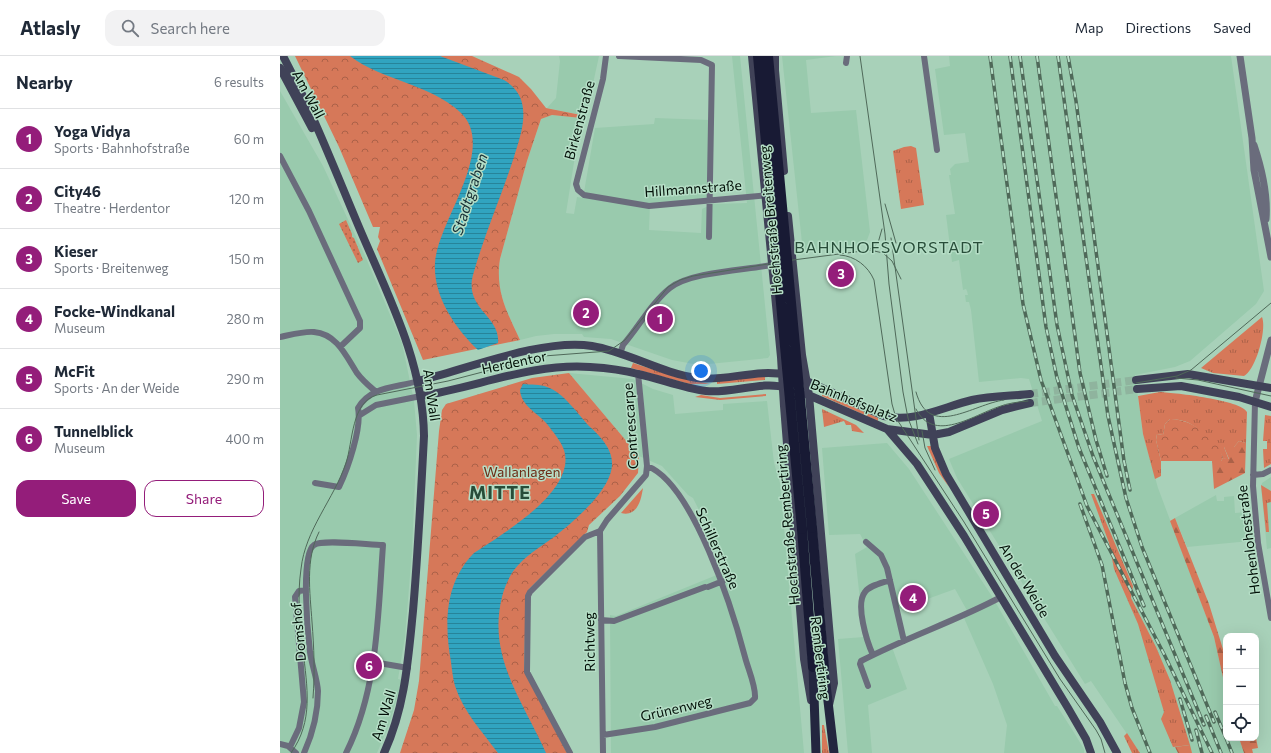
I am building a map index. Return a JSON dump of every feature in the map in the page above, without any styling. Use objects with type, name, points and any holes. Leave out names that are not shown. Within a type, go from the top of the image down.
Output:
[{"type":"highway","name":"Hochstraße Breitenweg","points":[[758,56],[792,381]]},
{"type":"highway","name":"Hochstraße Breitenweg","points":[[768,56],[792,381]]},
{"type":"highway","name":"Hochstraße Rembertiring","points":[[792,381],[807,529],[824,667]]},
{"type":"highway","name":"Hochstraße Rembertiring","points":[[807,529],[813,667]]},
{"type":"main road","points":[[283,56],[320,134]]},
{"type":"main road","points":[[752,56],[772,265],[792,381]]},
{"type":"main road","points":[[775,56],[786,202],[802,355],[792,381]]},
{"type":"main road","name":"Am Wall","points":[[280,68],[312,129],[320,134],[398,315],[418,381],[424,411],[424,436],[415,588],[408,668],[402,704],[384,753]]},
{"type":"main road","points":[[754,74],[763,79],[769,79],[775,70]]},
{"type":"main road","name":"Herdentor","points":[[418,381],[530,350],[561,346],[590,346],[620,354],[675,373],[698,378],[772,373],[792,381]]},
{"type":"main road","name":"Herdentor","points":[[421,396],[444,393],[515,373],[550,367],[590,366],[638,373],[695,389],[714,391],[792,381]]},
{"type":"main road","points":[[1136,380],[1188,374],[1259,384],[1271,388]]},
{"type":"main road","points":[[712,378],[714,391]]},
{"type":"main road","name":"Rembertiring","points":[[792,381],[809,395],[834,683],[828,706]]},
{"type":"main road","name":"Rembertiring","points":[[792,381],[804,659],[815,718]]},
{"type":"main road","name":"Bahnhofsplatz","points":[[792,381],[884,416],[905,419],[973,400],[1030,399],[949,432],[933,435],[887,429],[809,395],[792,381]]},
{"type":"main road","points":[[1137,389],[1181,386],[1239,397],[1271,407]]},
{"type":"main road","name":"An der Weide","points":[[929,413],[938,456],[946,474],[1051,650],[1100,722],[1117,753]]},
{"type":"main road","name":"An der Weide","points":[[887,429],[917,464],[1001,597],[1086,739],[1091,753]]},
{"type":"main road","name":"Rembertiring","points":[[813,667],[816,753]]},
{"type":"main road","name":"Rembertiring","points":[[824,667],[834,753]]},
{"type":"street","name":"Birkenstraße","points":[[578,190],[576,184],[603,80],[606,56]]},
{"type":"street","points":[[619,56],[701,60],[712,65],[709,237]]},
{"type":"street","points":[[846,64],[847,56]]},
{"type":"street","points":[[924,56],[937,150]]},
{"type":"street","points":[[1240,56],[1252,138],[1261,168],[1267,206],[1266,224],[1271,257]]},
{"type":"street","points":[[280,156],[310,211],[360,321],[360,328],[340,347]]},
{"type":"street","name":"Hillmannstraße","points":[[578,190],[584,195],[649,206],[710,199],[776,194],[786,202]]},
{"type":"street","points":[[620,354],[623,345],[665,292],[675,285],[689,279],[772,265]]},
{"type":"street","points":[[280,337],[312,331],[328,336],[340,347],[362,378],[375,391]]},
{"type":"street","name":"Hohenlohestraße","points":[[1271,340],[1255,402],[1253,475],[1258,543],[1271,616]]},
{"type":"street","name":"Contrescarpe","points":[[570,753],[527,672],[528,596],[530,592],[585,537],[600,531],[607,520],[646,475],[647,466],[638,373]]},
{"type":"street","points":[[315,483],[339,487],[348,464],[360,415],[358,408],[361,403],[375,391],[418,381]]},
{"type":"street","points":[[360,415],[376,405],[421,396]]},
{"type":"street","name":"Schillerstraße","points":[[647,466],[660,472],[684,502],[723,581],[755,694],[753,701]]},
{"type":"street","points":[[1253,475],[1263,474],[1271,470]]},
{"type":"street","name":"Richtweg","points":[[600,531],[603,753]]},
{"type":"street","points":[[306,590],[306,566],[310,549],[314,545],[324,542],[383,545],[373,662],[359,725],[346,753]]},
{"type":"street","points":[[866,542],[881,555],[890,580],[904,641]]},
{"type":"street","points":[[873,655],[864,630],[862,598],[864,592],[869,588],[890,580]]},
{"type":"street","points":[[601,620],[614,621],[723,581]]},
{"type":"street","name":"Domshof","points":[[290,747],[299,728],[303,708],[304,688],[299,653],[295,597],[299,591],[306,590],[310,654],[318,690],[317,710],[312,735],[304,753]]},
{"type":"street","points":[[868,686],[860,664],[861,661],[904,641],[970,614],[1001,597]]},
{"type":"street","points":[[373,662],[408,668]]},
{"type":"street","name":"Grünenweg","points":[[603,735],[655,726],[753,701]]},
{"type":"street","points":[[280,744],[290,747],[296,753]]},
{"type":"shaded area","points":[[559,56],[599,56],[586,116],[547,108],[556,98],[560,61]]},
{"type":"shaded area","points":[[732,56],[740,56],[770,355],[768,358],[699,365],[672,360],[611,339],[584,337],[582,334],[554,334],[520,340],[506,310],[499,287],[498,274],[500,259],[527,161],[541,119],[552,115],[581,118],[566,213],[574,214],[577,197],[583,198],[595,128],[654,124],[655,118],[710,120],[708,199],[650,204],[649,230],[701,233],[702,209],[713,204],[747,203]]},
{"type":"shaded area","points":[[782,56],[836,56],[806,60],[811,113],[856,110],[870,232],[867,240],[859,246],[803,252]]},
{"type":"shaded area","points":[[949,56],[1231,56],[1264,291],[1256,304],[1190,361],[1175,367],[1135,375],[1143,434],[1158,488],[1214,637],[1223,678],[1223,741],[1240,741],[1244,753],[1140,753],[1091,681],[1085,684],[957,478],[949,459],[1042,421],[1029,379],[1021,378],[979,382],[971,310],[969,302],[966,302],[965,295],[968,295],[967,291],[966,289],[963,290],[959,260],[952,262],[946,215],[955,214],[949,175],[951,175],[950,169],[955,164],[969,162],[965,133],[944,135],[935,69],[950,66]]},
{"type":"shaded area","points":[[280,91],[323,166],[366,258],[402,343],[414,401],[417,435],[412,551],[405,637],[398,679],[402,680],[389,725],[377,753],[280,753]]},
{"type":"shaded area","points":[[569,373],[633,379],[653,389],[673,395],[675,414],[723,410],[723,404],[767,401],[774,463],[780,483],[804,753],[611,753],[610,615],[616,616],[729,570],[693,498],[688,495],[662,466],[639,456]]},
{"type":"shaded area","points":[[887,443],[909,469],[993,598],[1055,706],[1057,706],[1084,749],[1084,753],[1004,753],[1007,725],[993,684],[964,618],[969,614],[955,589],[897,610],[904,641],[892,647],[907,689],[868,705],[872,753],[848,753],[838,639],[864,637],[855,554],[867,547],[860,534],[829,535],[822,448]]},
{"type":"shaded area","points":[[1271,477],[1271,548],[1267,549],[1261,487],[1262,483]]},
{"type":"shaded area","points":[[1216,495],[1217,501],[1224,501],[1224,497],[1234,496],[1235,513],[1247,512],[1250,541],[1187,547],[1175,518]]},
{"type":"green space","points":[[295,56],[472,56],[519,77],[546,108],[581,115],[581,118],[552,115],[541,119],[527,161],[500,259],[499,281],[503,301],[520,340],[423,360],[377,249],[380,241],[378,237],[380,227],[373,227],[339,147]]},
{"type":"green space","points":[[911,146],[916,148],[924,205],[901,209],[893,151]]},
{"type":"green space","points":[[346,220],[363,260],[358,263],[339,224]]},
{"type":"green space","points":[[1262,317],[1263,330],[1259,349],[1253,366],[1244,376],[1213,373],[1201,368]]},
{"type":"green space","points":[[633,363],[676,377],[710,384],[690,384],[682,382],[631,368]]},
{"type":"green space","name":"Wallanlagen","points":[[569,373],[639,456],[638,473],[620,496],[589,525],[587,532],[529,589],[526,597],[524,670],[567,753],[400,753],[414,710],[419,681],[439,431],[442,410],[446,404],[532,378]]},
{"type":"green space","points":[[765,376],[765,380],[717,384],[717,381]]},
{"type":"green space","points":[[1160,392],[1207,398],[1233,404],[1242,408],[1247,412],[1246,443],[1239,441],[1234,447],[1224,447],[1229,460],[1223,458],[1222,454],[1215,445],[1198,428],[1179,420],[1170,419],[1165,424],[1163,435],[1157,434],[1156,440],[1161,461],[1161,476],[1155,479],[1143,434],[1138,396]]},
{"type":"green space","points":[[822,393],[878,418],[878,421],[822,396]]},
{"type":"green space","points":[[766,394],[766,396],[720,400],[695,397],[701,395],[720,398]]},
{"type":"green space","points":[[822,409],[856,425],[864,433],[852,431],[851,425],[846,425],[844,421],[824,427]]},
{"type":"green space","points":[[1265,415],[1271,416],[1271,464],[1264,468],[1263,449],[1267,449],[1267,441],[1263,441]]},
{"type":"green space","points":[[1170,419],[1186,422],[1202,431],[1216,443],[1223,458],[1221,461],[1161,461],[1156,440],[1157,434],[1163,435],[1165,424]]},
{"type":"green space","points":[[1239,441],[1246,443],[1245,473],[1214,489],[1212,461],[1221,461],[1223,458],[1229,459],[1224,447],[1234,447]]},
{"type":"green space","points":[[927,446],[931,446],[941,472],[949,487],[939,473]]},
{"type":"green space","points":[[1261,485],[1271,491],[1271,502],[1267,503],[1269,532],[1266,532]]},
{"type":"green space","points":[[643,488],[637,507],[631,513],[621,513]]},
{"type":"green space","points":[[1091,494],[1094,494],[1133,586],[1131,598],[1156,647],[1170,680],[1190,745],[1173,747],[1161,719],[1164,712],[1138,624],[1114,569],[1109,543]]},
{"type":"green space","points":[[1175,518],[1209,604],[1223,649],[1223,678],[1214,637],[1170,521]]},
{"type":"green space","points":[[822,725],[824,725],[829,753],[822,753]]},
{"type":"green space","points":[[1127,733],[1140,753],[1132,753],[1124,736]]},
{"type":"green space","points":[[1240,741],[1257,741],[1258,748],[1252,749],[1253,753],[1244,753]]},
{"type":"green space","points":[[1190,745],[1192,753],[1178,753],[1175,747]]},
{"type":"water","name":"Stadtgraben","points":[[350,56],[440,56],[504,80],[515,89],[519,96],[522,104],[523,115],[521,134],[473,275],[472,287],[474,296],[494,326],[498,343],[478,350],[469,341],[447,311],[435,275],[435,263],[438,246],[463,186],[470,165],[473,145],[470,127],[460,112],[447,102],[420,88],[377,71]]},
{"type":"water","points":[[523,384],[544,386],[553,390],[565,399],[604,442],[610,452],[612,463],[611,473],[599,494],[581,514],[562,531],[523,560],[514,570],[505,586],[499,619],[499,639],[503,659],[518,697],[546,753],[498,753],[468,713],[455,686],[449,647],[448,618],[452,590],[464,564],[474,553],[518,523],[549,496],[559,481],[565,465],[564,450],[559,440],[547,424],[523,401],[520,390]]},
{"type":"tunnel","points":[[1030,394],[1136,380]]},
{"type":"tunnel","points":[[1030,403],[1137,389]]},
{"type":"tram line","points":[[860,56],[885,234],[889,284],[903,392],[908,418],[918,444]]},
{"type":"tram line","points":[[885,204],[896,243]]},
{"type":"tram line","points":[[867,251],[878,243],[882,229]]},
{"type":"tram line","points":[[891,238],[919,440]]},
{"type":"tram line","points":[[291,753],[303,729],[307,703],[306,677],[299,610],[300,579],[304,555],[314,528],[341,476],[346,463],[354,424],[362,406],[368,399],[377,395],[448,381],[544,356],[609,351],[625,340],[668,287],[680,280],[693,276],[793,260],[870,250],[883,253],[892,261],[901,279]]},
{"type":"tram line","points":[[840,255],[851,257],[865,266],[874,280],[892,404],[896,418],[964,522],[1060,679],[1096,730],[1101,739],[1105,753]]},
{"type":"tram line","points":[[1136,383],[1177,376],[1191,370],[1271,303]]},
{"type":"tram line","points":[[1176,378],[1198,380],[1271,396]]},
{"type":"tram line","points":[[916,392],[922,406],[931,414],[941,417],[953,416],[1004,400]]},
{"type":"tram line","points":[[916,409],[923,419],[933,425],[943,426],[954,424],[1006,405],[1028,401]]},
{"type":"tram line","points":[[922,431],[925,448],[935,470]]},
{"type":"tram line","points":[[313,698],[314,660],[310,565],[319,532]]},
{"type":"railway","points":[[990,56],[1023,304],[1041,380],[1087,506],[1164,654],[1212,753]]},
{"type":"railway","points":[[1010,56],[1046,327],[1057,378],[1079,448],[1144,606]]},
{"type":"railway","points":[[1020,56],[1057,325],[1072,395],[1093,456],[1204,725]]},
{"type":"railway","points":[[1037,56],[1080,373],[1096,440],[1107,476]]},
{"type":"railway","points":[[1058,56],[1108,416],[1126,498],[1142,547],[1214,722]]},
{"type":"railway","points":[[1068,56],[1076,101],[1124,461],[1130,490]]},
{"type":"railway","points":[[1080,504],[1102,565],[1125,683],[1132,708],[1150,753]]},
{"type":"railway","points":[[1180,699],[1192,740]]},
{"type":"railway","points":[[1215,712],[1223,731]]},
{"type":"railway","points":[[1206,716],[1221,753]]},
{"type":"railway","points":[[1196,730],[1202,753]]},
{"type":"railway","points":[[1227,741],[1232,753]]},
{"type":"place","name":"Kieser","points":[[841,274]]},
{"type":"place","name":"City46","points":[[586,313]]},
{"type":"place","name":"Yoga Vidya","points":[[660,319]]},
{"type":"place","name":"McFit","points":[[986,514]]},
{"type":"place","name":"Focke-Windkanal","points":[[913,598]]},
{"type":"place","name":"Tunnelblick","points":[[369,666]]},
{"type":"district","name":"BAHNHOFSVORSTADT","points":[[889,246]]},
{"type":"district","name":"MITTE","points":[[500,492]]}]
